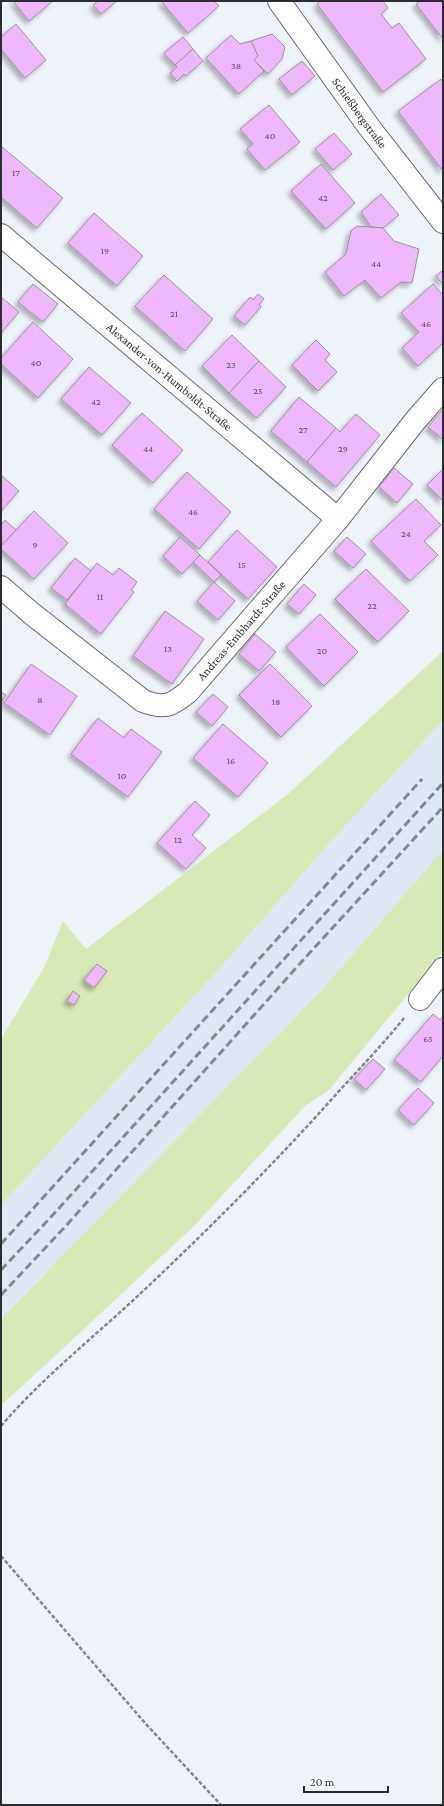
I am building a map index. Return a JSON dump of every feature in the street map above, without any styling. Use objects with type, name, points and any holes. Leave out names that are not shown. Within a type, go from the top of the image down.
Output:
[{"type":"street","name":"Schießbergstraße","points":[[279,1],[369,127],[443,222]]},
{"type":"street","name":"Alexander-von-Humboldt-Straße","points":[[1,235],[338,519]]},
{"type":"street","name":"Andreas-Embhardt-Straße","points":[[1,587],[31,613],[143,700],[157,706],[174,703],[188,692],[338,519],[415,421],[443,389]]},
{"type":"street","points":[[420,999],[443,969]]},
{"type":"path","points":[[1,1426],[19,1405],[55,1370],[120,1313],[196,1241],[290,1146],[420,999]]},
{"type":"path","points":[[1,1556],[145,1723],[221,1805]]},
{"type":"shaded area","points":[[443,720],[443,850],[321,991],[1,1319],[1,1205],[219,969],[326,847]]},
{"type":"green space","points":[[443,651],[443,720],[326,847],[219,969],[1,1205],[1,1039],[45,966],[63,921],[86,949],[288,794]]},
{"type":"green space","points":[[443,850],[443,952],[329,1090],[305,1106],[194,1226],[1,1405],[1,1319],[321,991]]},
{"type":"building","points":[[13,1],[53,1],[29,21]]},
{"type":"building","points":[[98,1],[117,1],[101,14],[93,5]]},
{"type":"building","points":[[161,1],[214,1],[219,6],[188,33]]},
{"type":"building","points":[[320,1],[383,1],[388,8],[381,14],[392,28],[399,23],[426,59],[383,92],[317,4]]},
{"type":"building","points":[[420,1],[443,1],[443,39],[416,4]]},
{"type":"building","points":[[16,24],[46,60],[25,78],[1,49],[1,37]]},
{"type":"building","points":[[272,34],[285,47],[282,59],[268,74],[254,60],[258,56],[251,41]]},
{"type":"building","points":[[231,35],[240,44],[251,41],[258,56],[254,60],[264,71],[239,94],[206,58]]},
{"type":"building","points":[[183,37],[193,49],[175,65],[164,53]]},
{"type":"building","points":[[193,49],[203,61],[186,76],[184,74],[177,81],[170,73],[177,67],[175,65]]},
{"type":"building","points":[[302,61],[315,76],[292,95],[279,79]]},
{"type":"building","points":[[441,79],[443,82],[443,171],[398,111]]},
{"type":"building","points":[[269,105],[300,142],[265,170],[247,149],[253,144],[240,129]]},
{"type":"building","points":[[334,133],[352,154],[333,170],[315,149]]},
{"type":"building","points":[[1,146],[63,198],[37,228],[1,197]]},
{"type":"building","points":[[321,164],[355,203],[326,229],[291,191]]},
{"type":"building","points":[[381,194],[399,215],[383,228],[371,227],[361,212]]},
{"type":"building","points":[[94,213],[143,256],[117,286],[68,243]]},
{"type":"building","points":[[357,226],[383,228],[394,241],[419,249],[412,283],[401,282],[381,298],[365,280],[344,296],[325,272],[346,254],[351,231]]},
{"type":"building","points":[[443,270],[443,285],[436,276]]},
{"type":"building","points":[[164,275],[213,319],[185,351],[135,306]]},
{"type":"building","points":[[33,284],[58,304],[43,322],[18,302]]},
{"type":"building","points":[[433,284],[443,295],[443,343],[418,366],[402,348],[419,332],[401,313]]},
{"type":"building","points":[[258,294],[264,299],[259,305],[261,307],[245,325],[234,316],[250,297],[253,300]]},
{"type":"building","points":[[1,297],[19,312],[1,333]]},
{"type":"building","points":[[33,322],[73,359],[38,398],[1,364],[1,358]]},
{"type":"building","points":[[232,335],[259,361],[229,393],[202,366]]},
{"type":"building","points":[[316,340],[330,354],[325,360],[337,372],[318,391],[292,365]]},
{"type":"building","points":[[259,361],[286,387],[257,418],[229,393]]},
{"type":"building","points":[[89,367],[131,403],[102,435],[61,399]]},
{"type":"building","points":[[299,397],[336,428],[307,462],[271,431]]},
{"type":"building","points":[[443,409],[443,440],[428,427]]},
{"type":"building","points":[[142,413],[183,450],[153,483],[112,445]]},
{"type":"building","points":[[356,414],[380,435],[336,487],[307,462],[336,428],[340,432]]},
{"type":"building","points":[[394,468],[413,484],[397,503],[379,487]]},
{"type":"building","points":[[443,469],[443,501],[427,485]]},
{"type":"building","points":[[187,472],[231,512],[199,549],[154,509]]},
{"type":"building","points":[[1,475],[19,491],[1,511]]},
{"type":"building","points":[[416,499],[441,525],[424,541],[438,555],[410,581],[371,541]]},
{"type":"building","points":[[34,511],[68,543],[34,579],[1,549],[1,546]]},
{"type":"building","points":[[5,520],[16,530],[1,546],[1,525]]},
{"type":"building","points":[[237,530],[277,567],[248,599],[208,562]]},
{"type":"building","points":[[180,537],[200,555],[182,574],[163,556]]},
{"type":"building","points":[[347,537],[366,554],[353,568],[334,551]]},
{"type":"building","points":[[200,555],[221,575],[214,582],[193,562]]},
{"type":"building","points":[[75,558],[91,571],[67,600],[51,588]]},
{"type":"building","points":[[97,563],[113,575],[119,568],[137,582],[131,590],[134,592],[101,634],[65,604]]},
{"type":"building","points":[[366,569],[409,611],[378,642],[335,599]]},
{"type":"building","points":[[214,582],[235,601],[218,620],[197,601]]},
{"type":"building","points":[[304,584],[316,595],[299,614],[287,604]]},
{"type":"building","points":[[165,611],[204,639],[172,684],[133,656]]},
{"type":"building","points":[[320,614],[358,652],[324,686],[286,647]]},
{"type":"building","points":[[255,634],[276,652],[259,671],[239,654]]},
{"type":"building","points":[[31,664],[77,696],[50,735],[4,703]]},
{"type":"building","points":[[270,664],[312,706],[281,737],[239,695]]},
{"type":"building","points":[[1,692],[6,695],[1,702]]},
{"type":"building","points":[[213,694],[228,707],[212,726],[196,712]]},
{"type":"building","points":[[98,718],[124,738],[131,729],[162,752],[128,797],[71,754]]},
{"type":"building","points":[[223,724],[268,763],[238,797],[193,758]]},
{"type":"building","points":[[195,801],[210,815],[192,835],[206,848],[186,869],[157,843]]},
{"type":"building","points":[[97,964],[107,971],[94,988],[84,980]]},
{"type":"building","points":[[73,991],[80,996],[74,1005],[67,1001]]},
{"type":"building","points":[[433,1014],[440,1020],[443,1016],[443,1056],[421,1082],[394,1060]]},
{"type":"building","points":[[373,1059],[385,1069],[366,1090],[354,1079]]},
{"type":"building","points":[[418,1088],[434,1103],[414,1125],[398,1110]]},
{"type":"railway","points":[[1,1244],[422,779]]},
{"type":"railway","points":[[1,1270],[51,1217],[443,783]]},
{"type":"railway","points":[[1,1295],[64,1228],[305,958],[443,807]]}]
